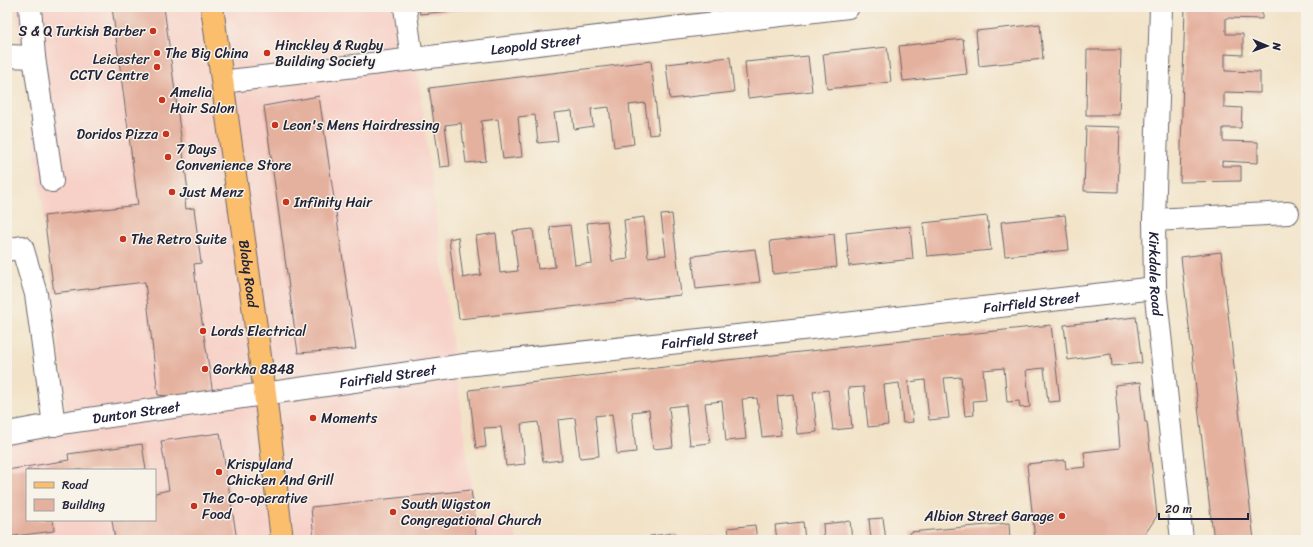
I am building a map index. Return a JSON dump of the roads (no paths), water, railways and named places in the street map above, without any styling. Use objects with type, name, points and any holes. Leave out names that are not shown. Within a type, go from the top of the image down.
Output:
[{"type":"main road","name":"Blaby Road","points":[[212,7],[265,393],[282,540]]},
{"type":"street","points":[[30,7],[34,57],[52,181]]},
{"type":"street","points":[[405,7],[412,59]]},
{"type":"street","name":"Leopold Street","points":[[223,82],[848,7]]},
{"type":"street","name":"Kirkdale Road","points":[[1161,7],[1154,220],[1155,288],[1182,540]]},
{"type":"street","points":[[7,56],[34,57]]},
{"type":"street","points":[[1154,220],[1288,213]]},
{"type":"street","points":[[7,250],[22,247],[36,294],[54,425]]},
{"type":"street","name":"Fairfield Street","points":[[265,393],[465,365],[810,328],[1155,288]]},
{"type":"street","name":"Dunton Street","points":[[7,433],[265,393]]},
{"type":"place","name":"S & Q Turkish Barber","points":[[153,31]]},
{"type":"place","name":"The Big China","points":[[157,53]]},
{"type":"place","name":"Hinckley & Rugby Building Society","points":[[267,53]]},
{"type":"place","name":"Leicester CCTV Centre","points":[[157,67]]},
{"type":"place","name":"Amelia Hair Salon","points":[[162,100]]},
{"type":"place","name":"Leon's Mens Hairdressing","points":[[275,125]]},
{"type":"place","name":"Doridos Pizza","points":[[166,134]]},
{"type":"place","name":"7 Days Convenience Store","points":[[168,157]]},
{"type":"place","name":"Just Menz","points":[[172,192]]},
{"type":"place","name":"Infinity Hair","points":[[286,202]]},
{"type":"place","name":"The Retro Suite","points":[[123,239]]},
{"type":"place","name":"Lords Electrical","points":[[203,331]]},
{"type":"place","name":"Gorkha 8848","points":[[205,369]]},
{"type":"place","name":"Moments","points":[[313,418]]},
{"type":"place","name":"Krispyland Chicken And Grill","points":[[219,472]]},
{"type":"place","name":"The Co-operative Food","points":[[194,506]]},
{"type":"place","name":"South Wigston Congregational Church","points":[[393,512]]},
{"type":"place","name":"Albion Street Garage","points":[[1062,516]]}]
